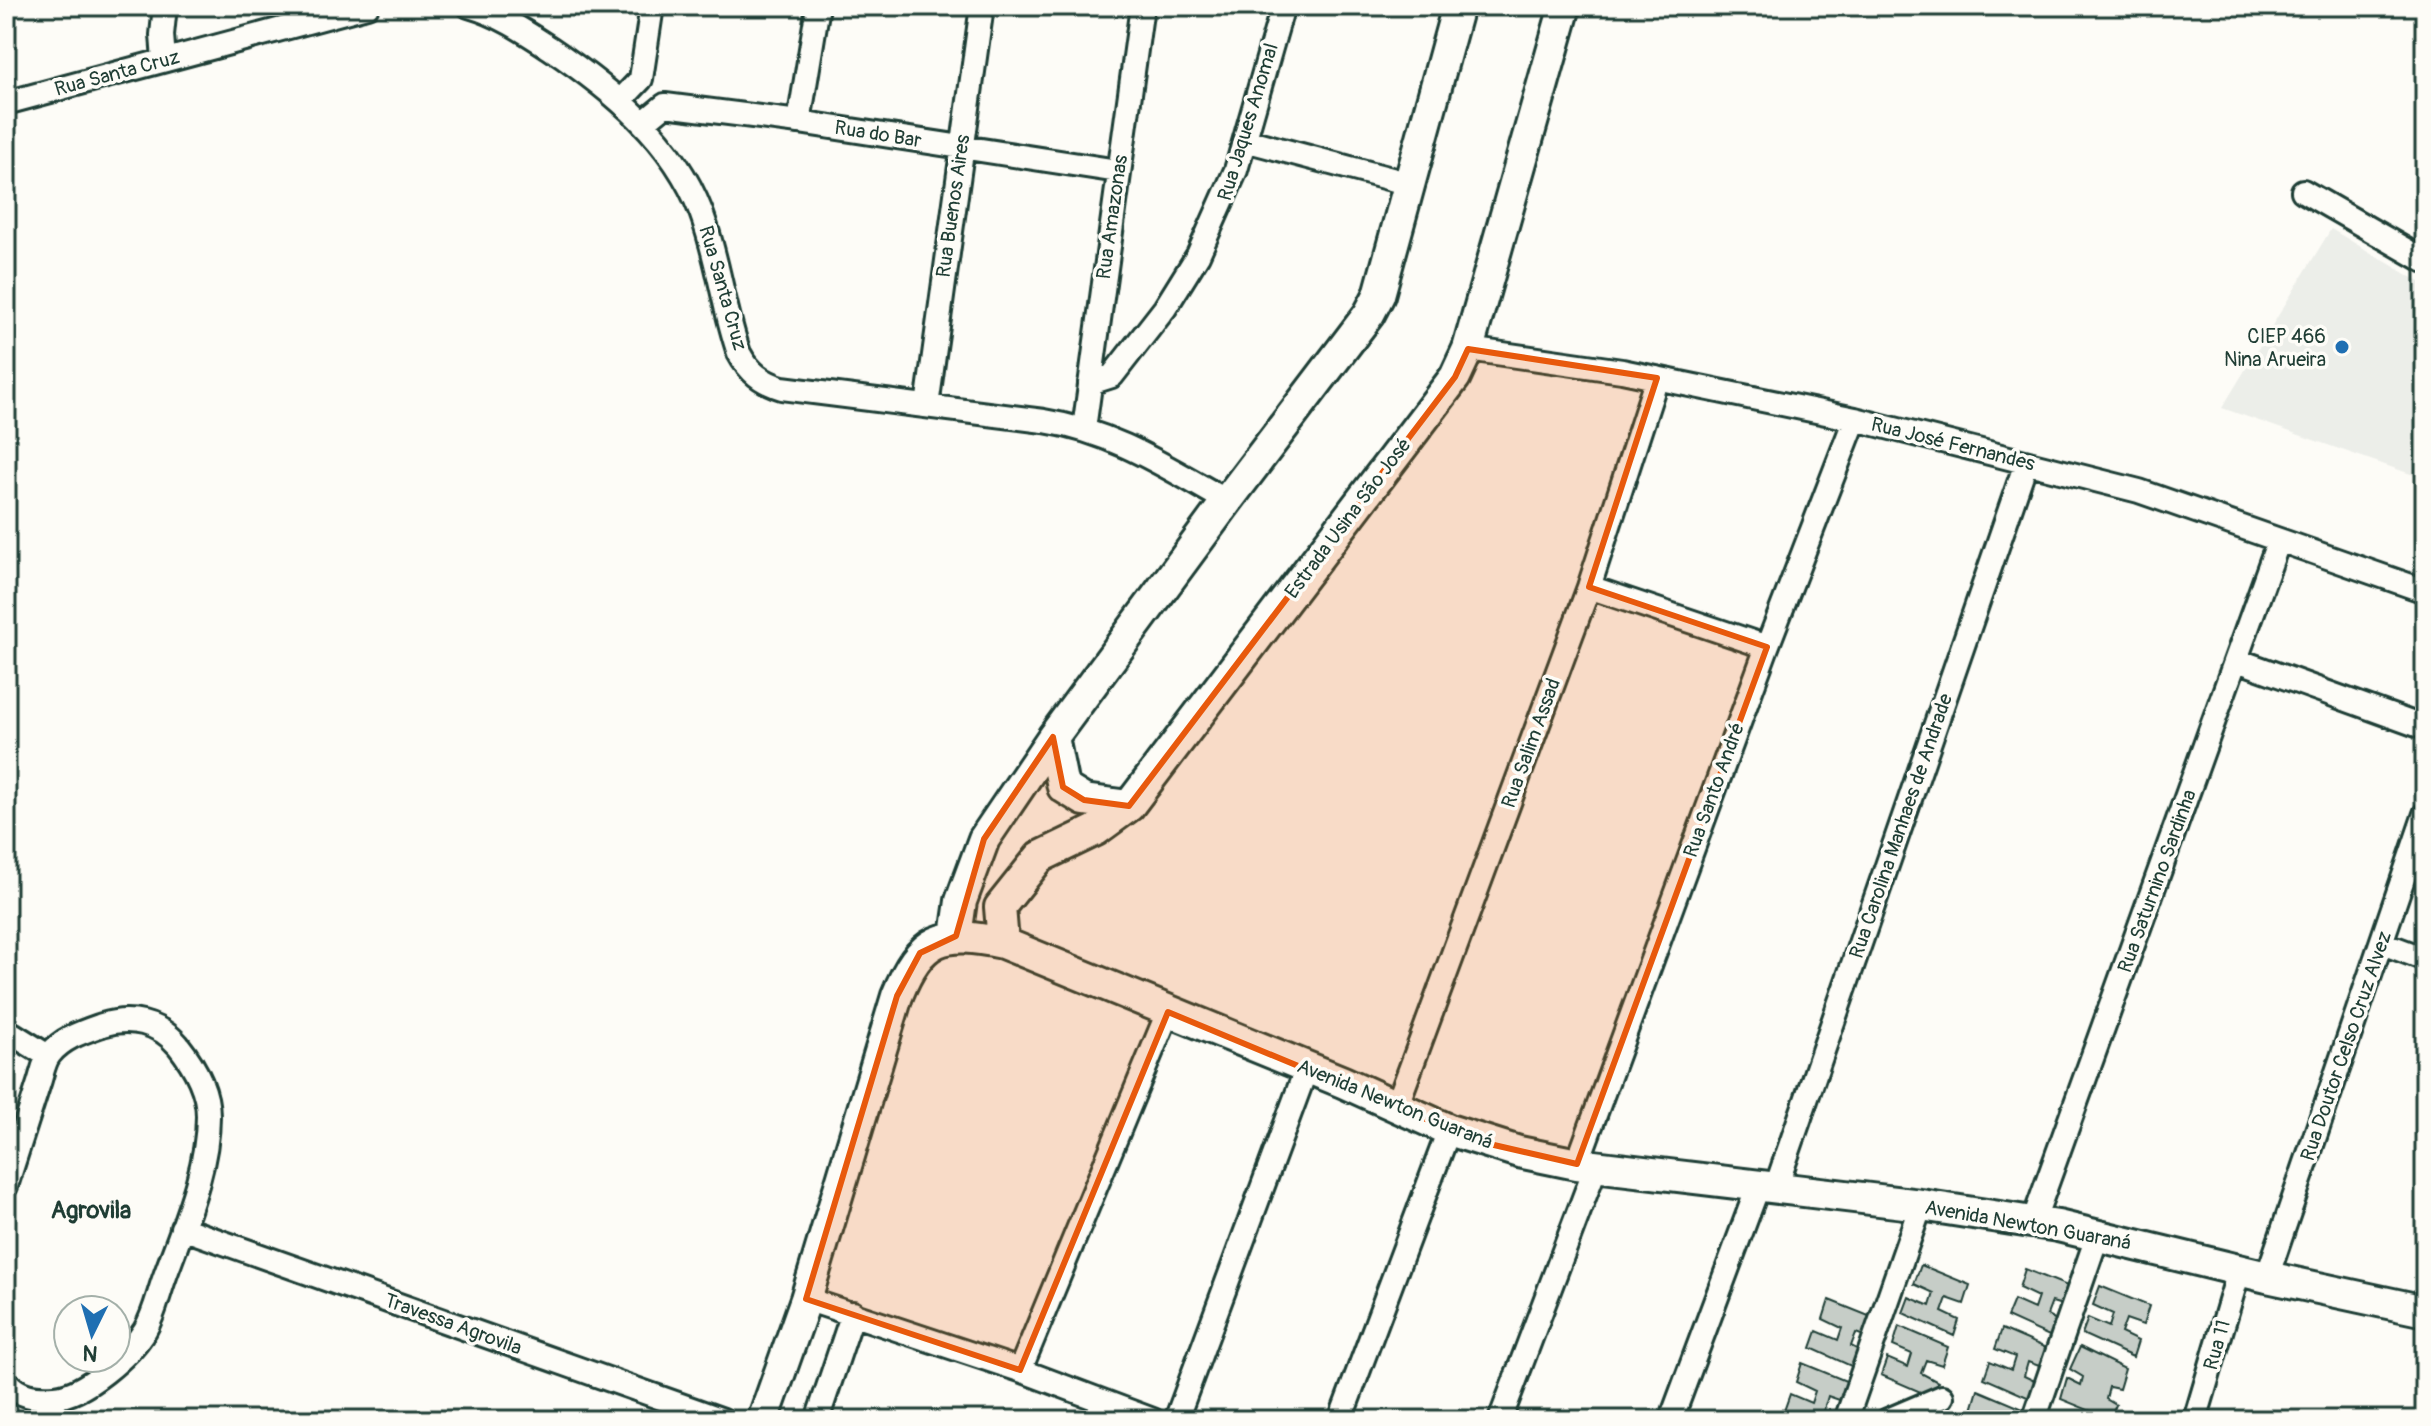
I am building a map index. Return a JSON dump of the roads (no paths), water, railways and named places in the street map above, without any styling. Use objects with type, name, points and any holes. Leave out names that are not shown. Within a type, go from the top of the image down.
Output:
[{"type":"main road","points":[[763,1420],[806,1299],[907,971],[920,953],[935,942],[956,936],[961,901],[984,839],[1053,737],[1369,314],[1379,295],[1458,6]]},
{"type":"main road","name":"Estrada Usina São José","points":[[1003,943],[1000,907],[1040,857],[1096,830],[1129,806],[1455,377],[1468,349],[1565,6]]},
{"type":"main road","points":[[1053,737],[1063,787],[1084,800],[1129,806]]},
{"type":"main road","name":"Avenida Newton Guaraná","points":[[956,936],[1003,943],[1307,1067],[1449,1130],[1519,1152],[1586,1165],[1921,1205],[2033,1222],[2098,1234],[2253,1274],[2425,1311]]},
{"type":"street","points":[[164,60],[162,35],[165,6]]},
{"type":"street","name":"Rua Santa Cruz","points":[[6,103],[334,10],[367,6]]},
{"type":"street","points":[[621,100],[641,79],[652,6]]},
{"type":"street","points":[[799,122],[818,6]]},
{"type":"street","name":"Rua Buenos Aires","points":[[927,406],[982,6]]},
{"type":"street","name":"Rua Amazonas","points":[[1084,429],[1142,6]]},
{"type":"street","name":"Rua Jaques Anomal","points":[[1090,383],[1112,376],[1183,282],[1225,199],[1283,6]]},
{"type":"street","name":"Rua Santa Cruz","points":[[474,7],[512,23],[596,79],[643,123],[678,168],[701,212],[735,342],[753,373],[782,388],[1044,421],[1084,429],[1128,445],[1227,501]]},
{"type":"street","name":"Rua do Bar","points":[[643,123],[665,105],[799,122],[1118,171]]},
{"type":"street","points":[[1245,140],[1410,184]]},
{"type":"street","points":[[2303,191],[2425,261]]},
{"type":"street","name":"Rua José Fernandes","points":[[1468,349],[1657,378],[1855,419],[2139,491],[2425,591]]},
{"type":"street","name":"Rua Salim Assad","points":[[1397,1105],[1589,587],[1657,378]]},
{"type":"street","name":"Rua Santo André","points":[[1500,1420],[1767,647],[1855,419]]},
{"type":"street","name":"Rua Carolina Manhaes de Andrade","points":[[1671,1420],[1766,1188],[2026,463]]},
{"type":"street","name":"Rua Saturnino Sardinha","points":[[2033,1222],[2279,540]]},
{"type":"street","points":[[1589,587],[1767,647]]},
{"type":"street","points":[[2237,660],[2425,728]]},
{"type":"street","name":"Rua Doutor Celso Cruz Alvez","points":[[2253,1274],[2382,943],[2425,814]]},
{"type":"street","points":[[2382,943],[2425,959]]},
{"type":"street","points":[[1020,1370],[1168,1012]]},
{"type":"street","points":[[6,1186],[48,1056],[74,1034],[118,1020],[149,1023],[171,1038],[193,1064],[205,1096],[208,1115],[201,1166],[147,1327],[133,1347],[108,1369],[63,1397],[26,1396],[13,1390],[6,1381]]},
{"type":"street","points":[[6,1030],[48,1056]]},
{"type":"street","points":[[1176,1420],[1307,1067]]},
{"type":"street","points":[[1340,1420],[1449,1130]]},
{"type":"street","points":[[1846,1420],[1921,1205]]},
{"type":"street","name":"Travessa Agrovila","points":[[182,1228],[723,1420]]},
{"type":"street","points":[[2034,1420],[2098,1234]]},
{"type":"street","name":"Rua 11","points":[[2201,1418],[2253,1274]]},
{"type":"street","points":[[806,1299],[1020,1370],[1153,1420]]},
{"type":"street","points":[[817,1420],[853,1313]]},
{"type":"street","points":[[1888,1420],[1942,1397]]},
{"type":"place","name":"CIEP 466 Nina Arueira","points":[[2342,347]]},
{"type":"district","name":"Agrovila","points":[[91,1210]]}]
